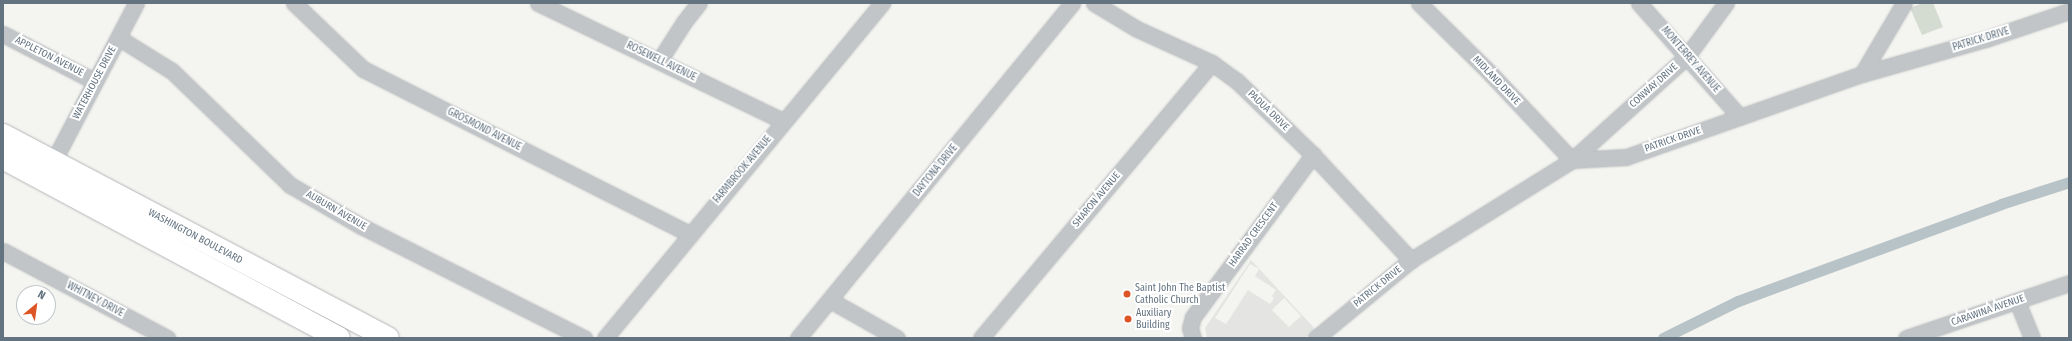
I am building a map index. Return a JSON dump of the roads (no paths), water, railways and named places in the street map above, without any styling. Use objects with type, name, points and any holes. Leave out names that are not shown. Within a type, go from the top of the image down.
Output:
[{"type":"highway","name":"WASHINGTON BOULEVARD","points":[[3,136],[388,338]]},
{"type":"highway","name":"WASHINGTON BOULEVARD","points":[[3,158],[339,338]]},
{"type":"street","name":"WATERHOUSE DRIVE","points":[[53,162],[136,3]]},
{"type":"street","name":"GROSMOND AVENUE","points":[[294,3],[363,68],[690,234]]},
{"type":"street","name":"ROSEWELL AVENUE","points":[[538,3],[783,121]]},
{"type":"street","points":[[659,61],[684,22],[700,3]]},
{"type":"street","name":"FARMBROOK AVENUE","points":[[605,338],[882,3]]},
{"type":"street","name":"DAYTONA DRIVE","points":[[798,338],[1072,3]]},
{"type":"street","name":"PADUA DRIVE","points":[[1094,3],[1137,29],[1212,63],[1237,81],[1313,155],[1411,260]]},
{"type":"street","name":"MIDLAND DRIVE","points":[[1419,3],[1490,73],[1572,160]]},
{"type":"street","name":"MONTERREY AVENUE","points":[[1639,3],[1740,117]]},
{"type":"street","name":"CONWAY DRIVE","points":[[1572,160],[1687,56],[1726,3]]},
{"type":"street","points":[[1862,74],[1904,3]]},
{"type":"street","name":"PATRICK DRIVE","points":[[1316,338],[1411,260],[1572,160],[1626,157],[1862,74],[1986,39],[2069,11]]},
{"type":"street","name":"APPLETON AVENUE","points":[[3,34],[94,81]]},
{"type":"street","name":"AUBURN AVENUE","points":[[119,38],[172,71],[290,185],[361,226],[584,338]]},
{"type":"street","name":"SHARON AVENUE","points":[[981,338],[1212,63]]},
{"type":"street","name":"HARRAD CRESCENT","points":[[1193,338],[1190,328],[1193,317],[1313,155]]},
{"type":"street","name":"WHITNEY DRIVE","points":[[3,251],[167,338]]},
{"type":"street","name":"CARAWINA AVENUE","points":[[1906,338],[2069,283]]},
{"type":"street","points":[[830,300],[897,338]]},
{"type":"street","points":[[2017,301],[2032,338]]},
{"type":"waterway","points":[[1663,338],[1738,301],[2001,204],[2069,182]]},
{"type":"place","name":"Saint John The Baptist Catholic Church","points":[[1127,294]]},
{"type":"place","name":"Auxiliary Building","points":[[1128,319]]}]
